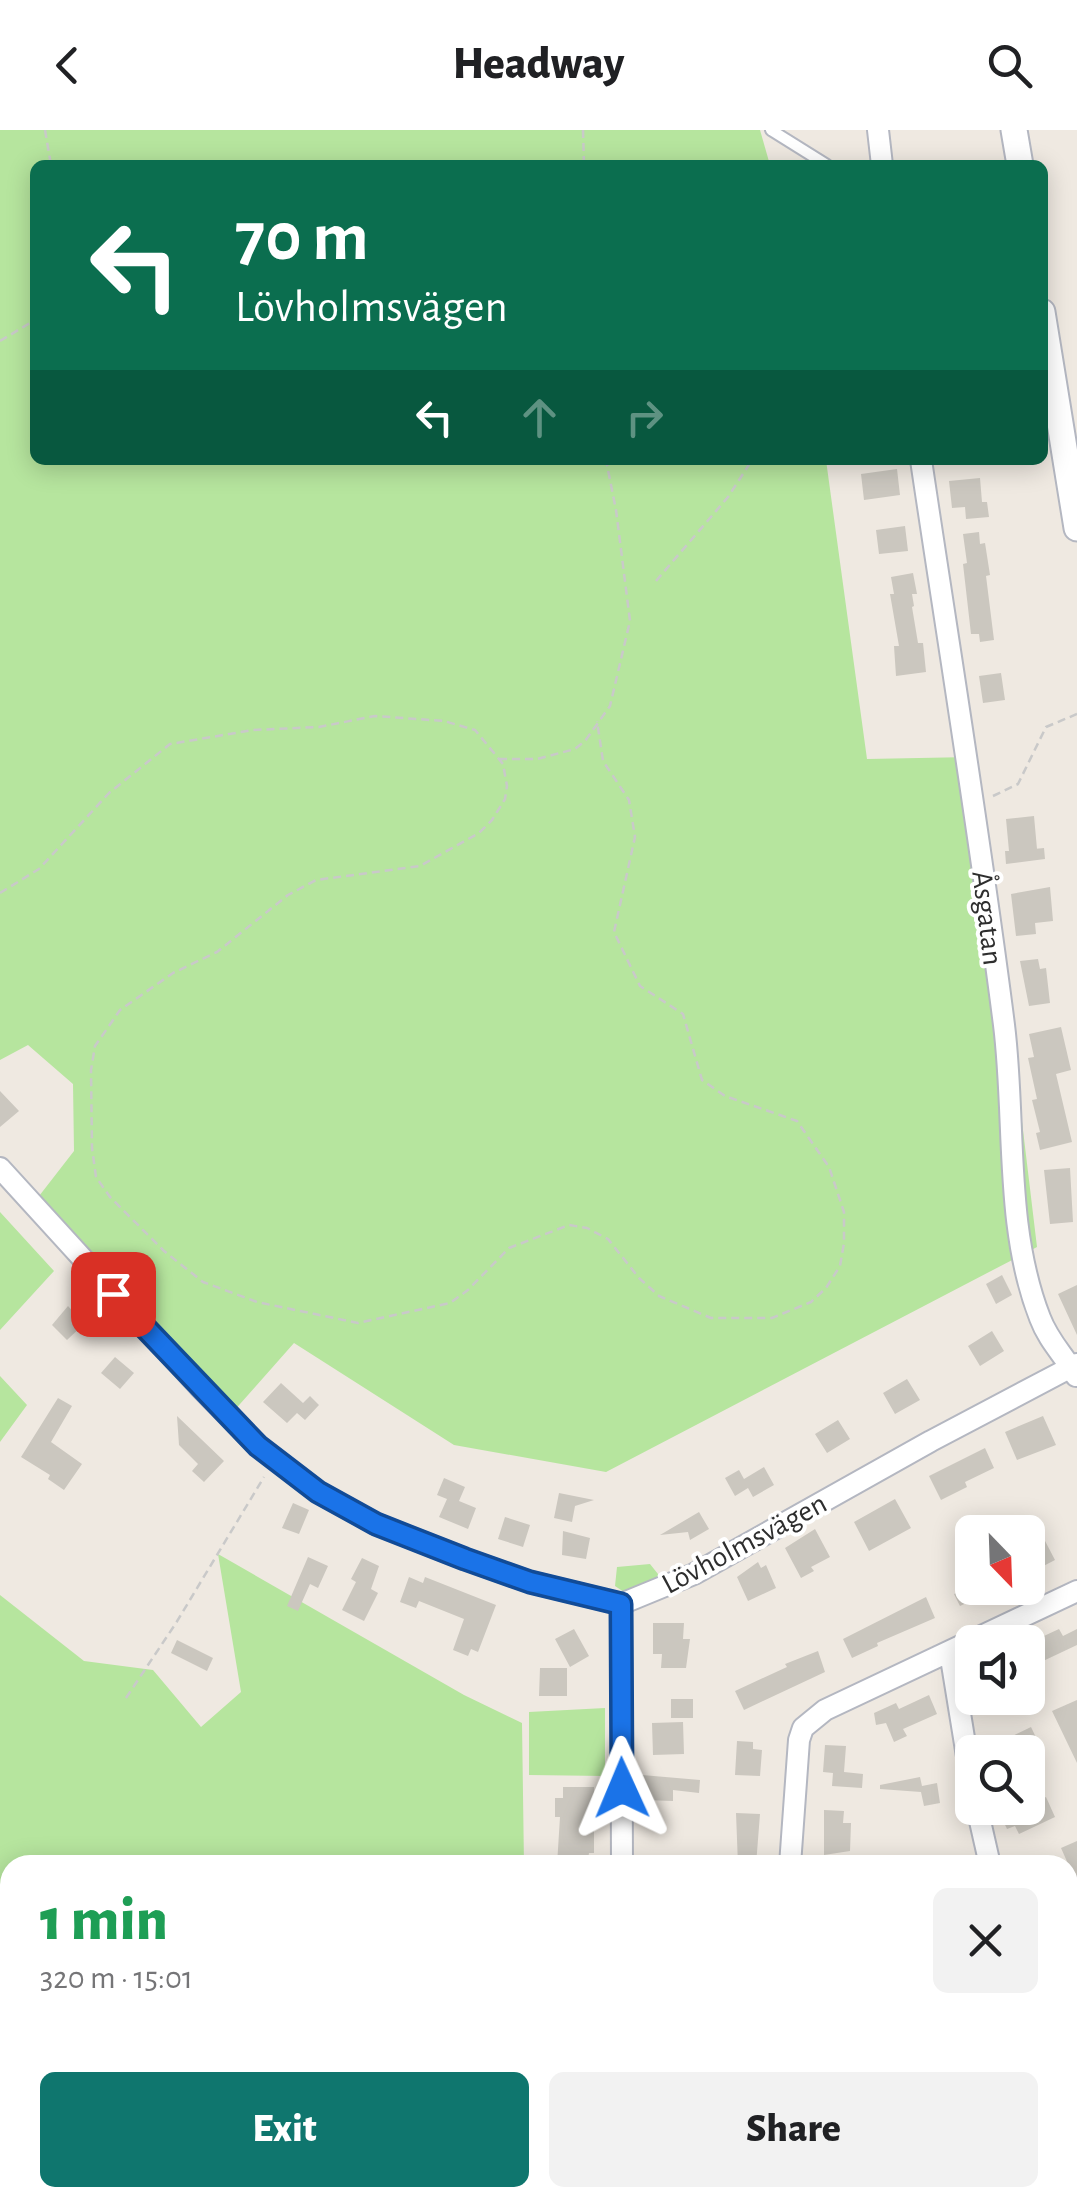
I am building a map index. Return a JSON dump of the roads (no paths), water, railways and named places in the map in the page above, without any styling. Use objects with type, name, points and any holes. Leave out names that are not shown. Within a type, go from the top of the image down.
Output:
[{"type":"street","points":[[878,130],[881,160]]},
{"type":"street","points":[[1014,130],[1019,160]]},
{"type":"street","points":[[1048,349],[1077,528]]},
{"type":"street","name":"Åsgatan","points":[[922,465],[1004,1022],[1016,1208],[1025,1270],[1052,1346],[1075,1370]]},
{"type":"street","points":[[0,1168],[199,1386],[278,1461],[318,1492],[376,1524],[530,1582],[621,1604],[622,1855]]},
{"type":"street","name":"Lövholmsvägen","points":[[621,1604],[694,1574],[916,1449],[1075,1370]]},
{"type":"street","points":[[791,1855],[803,1728],[825,1710],[1077,1591]]},
{"type":"street","points":[[950,1652],[964,1735]]},
{"type":"street","points":[[981,1825],[988,1855]]},
{"type":"lane","points":[[771,130],[819,160]]}]
